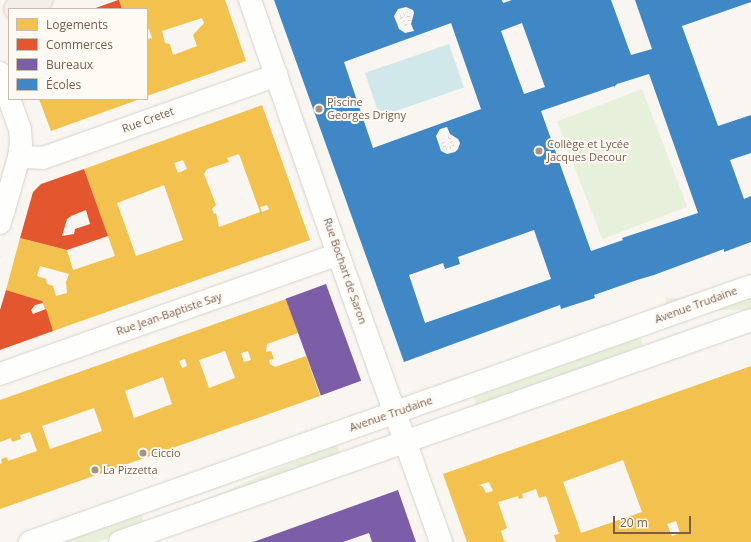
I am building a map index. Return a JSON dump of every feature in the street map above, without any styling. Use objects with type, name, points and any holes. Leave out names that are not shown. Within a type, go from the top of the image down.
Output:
[{"type":"main road","points":[[18,8],[41,0]]},
{"type":"street","name":"Rue Bochart de Saron","points":[[250,0],[338,254],[441,542]]},
{"type":"street","points":[[0,73],[8,96]]},
{"type":"street","name":"Rue Cretet","points":[[19,157],[43,158],[277,75]]},
{"type":"street","points":[[0,223],[19,157],[21,143],[20,129],[9,100]]},
{"type":"street","name":"Rue Jean-Baptiste Say","points":[[0,374],[338,254]]},
{"type":"street","name":"Avenue Trudaine","points":[[30,542],[751,286]]},
{"type":"street","points":[[120,542],[751,320]]},
{"type":"path","points":[[406,25],[400,16],[408,12],[410,21]]},
{"type":"path","points":[[443,142],[446,149],[453,146],[449,137],[445,137]]},
{"type":"green space","points":[[642,89],[687,207],[602,239],[557,122]]},
{"type":"green space","points":[[666,298],[751,298],[751,310],[666,310]]},
{"type":"green space","points":[[640,337],[644,348],[478,409],[474,398]]},
{"type":"green space","points":[[336,444],[341,456],[181,524],[176,512]]},
{"type":"green space","points":[[141,514],[145,525],[97,542],[61,542]]},
{"type":"water","points":[[449,44],[464,87],[380,116],[365,73]]},
{"type":"building: Logements","points":[[119,0],[225,0],[246,61],[148,96],[148,39],[152,38],[149,29],[148,8],[122,8]],"holes":[[[202,18],[204,23],[193,35],[197,46],[173,55],[170,44],[165,43],[162,31]]]},
{"type":"building: Logements","points":[[39,100],[137,100],[51,131]]},
{"type":"building: Logements","points":[[262,105],[310,240],[53,331],[42,301],[6,290],[20,238],[67,250],[73,270],[115,256],[84,169]],"holes":[[[239,154],[260,212],[219,227],[216,213],[214,214],[212,209],[216,205],[204,174],[207,169],[229,162],[227,158]],[[183,160],[187,169],[178,173],[174,163]],[[164,185],[183,240],[136,256],[117,203]],[[267,205],[269,209],[262,212],[260,207]],[[40,266],[69,274],[66,282],[67,293],[56,296],[53,286],[47,284],[46,279],[37,276]]]},
{"type":"building: Logements","points":[[286,299],[298,333],[267,344],[266,352],[271,351],[274,359],[269,360],[270,364],[275,367],[306,356],[320,396],[0,509],[1,459],[7,457],[8,461],[37,451],[30,432],[20,435],[21,439],[12,442],[11,438],[0,442],[0,400]],"holes":[[[225,351],[235,378],[209,388],[199,360]],[[248,351],[251,360],[244,362],[241,353]],[[185,359],[187,366],[182,368],[179,361]],[[163,377],[172,404],[134,418],[125,391]],[[94,408],[102,431],[50,449],[42,426]]]},
{"type":"building: Logements","points":[[751,366],[751,542],[556,542],[554,535],[559,534],[546,496],[539,498],[536,489],[522,494],[523,498],[519,499],[518,496],[498,502],[507,528],[501,531],[504,541],[507,542],[467,542],[443,474]],"holes":[[[623,460],[642,512],[581,533],[563,482]],[[489,482],[493,491],[486,493],[483,487],[479,485]],[[676,521],[680,533],[672,536],[667,524]]]},
{"type":"building: Commerces","points":[[118,0],[122,8],[96,8]]},
{"type":"building: Commerces","points":[[84,169],[108,236],[67,250],[20,238],[33,192],[41,184]],"holes":[[[86,210],[90,224],[75,229],[74,234],[62,236],[67,219],[71,216]]]},
{"type":"building: Commerces","points":[[6,290],[42,301],[43,303],[35,305],[31,310],[33,314],[46,309],[53,331],[0,350],[0,310]]},
{"type":"building: Bureaux","points":[[326,284],[361,381],[321,395],[286,299]]},
{"type":"building: Bureaux","points":[[398,490],[416,542],[372,542],[369,533],[343,542],[253,542]]},
{"type":"building: Écoles","name":"Collège et Lycée Jacques Decour","points":[[274,0],[502,0],[503,3],[512,0],[611,0],[631,55],[652,49],[635,0],[751,0],[751,2],[682,26],[718,126],[751,115],[751,153],[730,160],[744,199],[751,196],[751,242],[724,252],[724,249],[594,295],[595,298],[561,309],[560,305],[404,362]],"holes":[[[406,7],[413,10],[414,13],[411,24],[414,31],[405,33],[399,29],[394,16],[398,9]],[[451,23],[481,109],[373,148],[344,62]],[[522,23],[545,87],[524,94],[501,31]],[[649,74],[698,213],[622,238],[623,240],[591,251],[541,111],[614,87],[617,84]],[[447,127],[450,134],[458,139],[460,143],[455,152],[447,154],[441,151],[436,136],[440,129]],[[534,230],[551,279],[425,323],[409,275],[443,263],[445,269],[460,264],[458,257]]]},
{"type":"place","name":"Piscine Georges Drigny","points":[[319,109]]},
{"type":"place","name":"Collège et Lycée Jacques Decour","points":[[539,151]]},
{"type":"place","name":"Ciccio","points":[[143,453]]},
{"type":"place","name":"La Pizzetta","points":[[95,470]]}]
